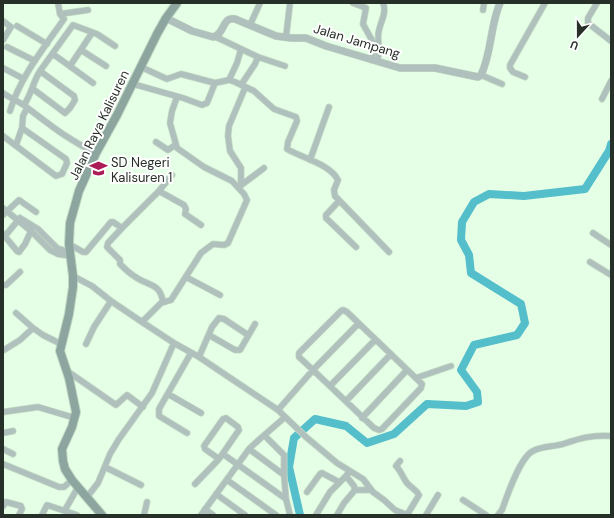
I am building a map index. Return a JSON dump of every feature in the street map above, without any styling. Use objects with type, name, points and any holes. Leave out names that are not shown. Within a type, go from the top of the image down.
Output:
[{"type":"main road","name":"Jalan Raya Kalisuren","points":[[102,515],[72,480],[62,461],[62,449],[76,412],[71,385],[60,351],[69,314],[73,287],[70,251],[71,216],[79,191],[96,152],[117,115],[166,18],[177,3]]},
{"type":"street","points":[[58,3],[60,14],[64,19],[73,25],[97,34],[115,46]]},
{"type":"street","points":[[250,25],[260,3]]},
{"type":"street","points":[[286,37],[290,3]]},
{"type":"street","points":[[353,3],[366,8],[363,24],[374,44],[374,60]]},
{"type":"street","points":[[374,60],[380,51],[378,38],[384,10],[383,3]]},
{"type":"street","points":[[483,10],[484,3]]},
{"type":"street","points":[[500,3],[481,75],[502,84]]},
{"type":"street","points":[[525,77],[510,70],[510,65],[546,3]]},
{"type":"street","points":[[597,3],[588,18],[588,23],[611,41]]},
{"type":"street","points":[[60,14],[88,10]]},
{"type":"street","points":[[166,18],[192,31],[206,36],[216,37],[258,57],[285,66]]},
{"type":"street","points":[[10,111],[13,100],[24,79],[64,19]]},
{"type":"street","name":"Jalan Jampang","points":[[216,37],[225,22],[229,19],[239,20],[267,32],[286,37],[306,38],[326,46],[400,68],[435,68],[474,77],[481,75]]},
{"type":"street","points":[[3,21],[10,26],[3,40]]},
{"type":"street","points":[[16,145],[22,128],[22,116],[33,89],[36,77],[73,25]]},
{"type":"street","points":[[17,26],[47,44]]},
{"type":"street","points":[[70,66],[92,33]]},
{"type":"street","points":[[7,47],[35,61]]},
{"type":"street","points":[[229,80],[242,49]]},
{"type":"street","points":[[82,50],[106,66]]},
{"type":"street","points":[[53,54],[93,83]]},
{"type":"street","points":[[142,322],[162,302],[171,300],[201,253],[213,244],[224,245],[228,242],[247,200],[240,186],[241,168],[230,151],[228,136],[229,126],[243,86],[258,57]]},
{"type":"street","points":[[140,67],[167,78],[181,74],[215,83],[229,80],[254,91],[274,109],[297,118],[287,148],[290,151],[310,160],[336,177],[338,182],[334,193],[339,201],[389,252]]},
{"type":"street","points":[[3,68],[24,79]]},
{"type":"street","points":[[33,89],[65,113],[75,100],[74,96],[40,71]]},
{"type":"street","points":[[602,99],[611,82]]},
{"type":"street","points":[[133,84],[204,105],[207,103],[215,83]]},
{"type":"street","points":[[3,93],[25,106],[73,141],[96,152]]},
{"type":"street","points":[[177,97],[170,118],[175,137],[175,145],[179,150],[204,167],[240,186]]},
{"type":"street","points":[[310,160],[329,107]]},
{"type":"street","points":[[3,136],[56,176],[62,174],[67,163],[66,159],[22,128]]},
{"type":"street","points":[[156,142],[168,150],[175,145]]},
{"type":"street","points":[[240,186],[264,168]]},
{"type":"street","points":[[162,302],[161,294],[158,289],[134,277],[120,264],[120,260],[107,247],[108,243],[159,191],[172,175]]},
{"type":"street","points":[[159,191],[184,205],[186,209],[185,214],[201,225]]},
{"type":"street","points":[[36,212],[19,200],[6,212],[38,229],[57,248],[63,251],[85,252],[111,222],[122,228]]},
{"type":"street","points":[[339,201],[326,215],[326,218],[356,248]]},
{"type":"street","points":[[19,219],[55,253],[70,251]]},
{"type":"street","points":[[19,219],[4,235],[17,251],[20,252],[31,231]]},
{"type":"street","points":[[593,233],[611,245]]},
{"type":"street","points":[[590,262],[611,275]]},
{"type":"street","points":[[3,285],[6,285],[20,272]]},
{"type":"street","points":[[73,276],[92,286],[142,322],[199,357],[278,410],[348,474],[355,490]]},
{"type":"street","points":[[186,276],[220,295]]},
{"type":"street","points":[[86,344],[98,320],[111,301]]},
{"type":"street","points":[[343,310],[375,340],[422,384],[422,388],[380,430],[374,428],[362,418],[299,357],[299,354],[335,316],[343,310]]},
{"type":"street","points":[[16,313],[43,335],[61,344]]},
{"type":"street","points":[[199,357],[214,323],[219,318],[222,318],[248,335]]},
{"type":"street","points":[[209,335],[238,351],[241,349],[254,324]]},
{"type":"street","points":[[278,410],[313,370],[358,324]]},
{"type":"street","points":[[4,350],[20,340],[33,328]]},
{"type":"street","points":[[330,386],[375,340]]},
{"type":"street","points":[[87,497],[98,483],[110,454],[125,430],[152,393],[174,343]]},
{"type":"street","points":[[187,433],[159,416],[159,409],[191,353]]},
{"type":"street","points":[[346,401],[391,354]]},
{"type":"street","points":[[416,378],[451,366]]},
{"type":"street","points":[[362,418],[407,370]]},
{"type":"street","points":[[66,371],[116,405],[127,395],[143,407]]},
{"type":"street","points":[[168,394],[201,413]]},
{"type":"street","points":[[3,412],[38,407],[75,418]]},
{"type":"street","points":[[201,515],[249,449],[285,417]]},
{"type":"street","points":[[195,484],[220,459],[239,428],[226,418],[224,418],[204,446],[205,449],[220,459]]},
{"type":"street","points":[[3,433],[13,432]]},
{"type":"street","points":[[264,436],[284,455],[286,499],[290,515]]},
{"type":"street","points":[[498,515],[502,510],[517,473],[528,453],[540,448],[562,444],[587,436],[611,436]]},
{"type":"street","points":[[249,449],[284,475]]},
{"type":"street","points":[[3,450],[13,454]]},
{"type":"street","points":[[223,454],[286,499]]},
{"type":"street","points":[[348,474],[363,479],[370,490],[394,512],[407,515],[419,495],[416,490],[406,482],[396,466],[400,461]]},
{"type":"street","points":[[3,464],[59,487],[64,487],[72,480]]},
{"type":"street","points":[[105,466],[141,485]]},
{"type":"street","points":[[307,492],[322,472],[339,482]]},
{"type":"street","points":[[316,515],[330,492],[348,474]]},
{"type":"street","points":[[227,480],[276,515]]},
{"type":"street","points":[[62,511],[78,487]]},
{"type":"street","points":[[337,515],[344,503],[355,490],[370,490]]},
{"type":"street","points":[[216,494],[245,515]]},
{"type":"street","points":[[426,515],[438,495]]},
{"type":"street","points":[[463,500],[486,515]]},
{"type":"street","points":[[3,506],[6,502],[21,506],[22,509],[19,515]]},
{"type":"street","points":[[144,515],[147,502]]},
{"type":"street","points":[[42,515],[47,505],[77,515]]},
{"type":"street","points":[[205,509],[213,515]]},
{"type":"waterway","points":[[300,515],[289,467],[294,438],[315,419],[346,426],[367,443],[394,434],[427,404],[466,406],[478,402],[477,392],[461,370],[474,345],[517,335],[525,323],[521,304],[471,273],[469,255],[461,240],[462,222],[474,202],[489,194],[524,196],[585,189],[609,151],[611,144]]},
{"type":"place","name":"SD Negeri Kalisuren 1","points":[[98,169]]}]
